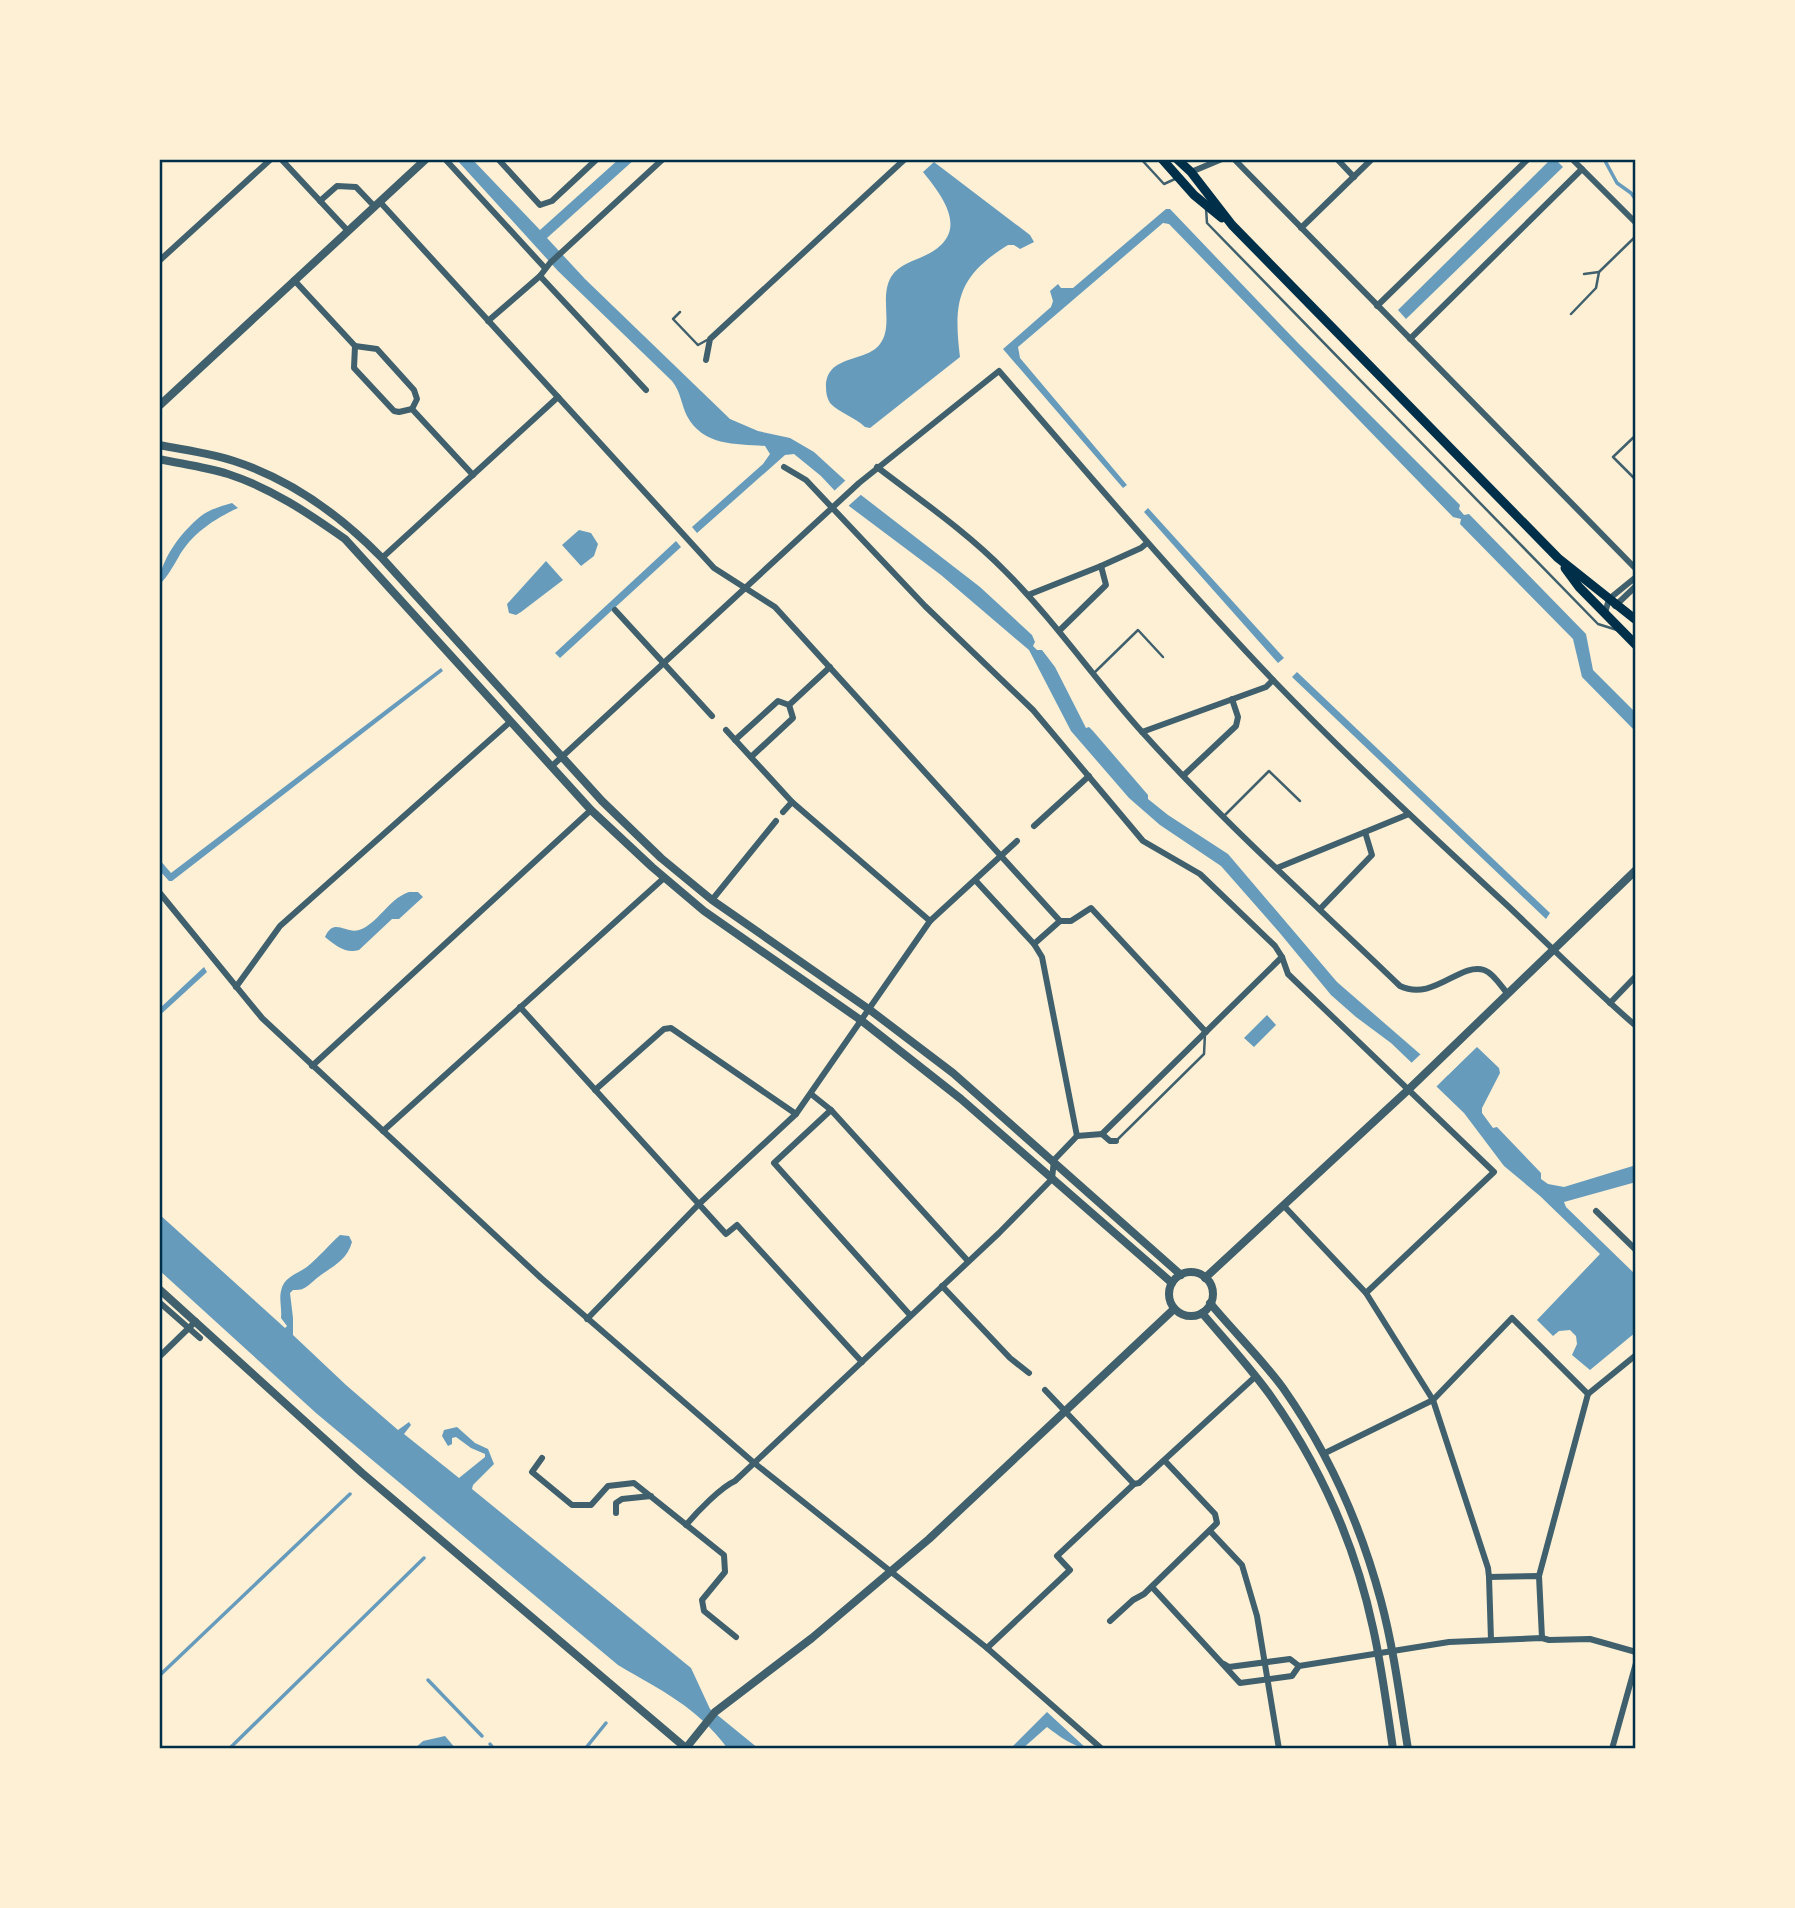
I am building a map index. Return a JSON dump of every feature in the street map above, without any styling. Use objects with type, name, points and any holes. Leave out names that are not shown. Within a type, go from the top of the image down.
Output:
[{"type":"main road","points":[[1162,159],[1206,206],[1232,225]]},
{"type":"main road","points":[[1177,159],[1232,225],[1558,558],[1636,621]]},
{"type":"main road","points":[[1558,558],[1579,587],[1636,645]]},
{"type":"street","points":[[159,261],[271,159]]},
{"type":"street","points":[[281,159],[348,231]]},
{"type":"street","points":[[445,159],[548,265]]},
{"type":"street","points":[[498,159],[540,205],[552,201],[597,159]]},
{"type":"street","points":[[488,321],[540,276],[548,265],[663,159]]},
{"type":"street","points":[[706,360],[710,339],[905,159]]},
{"type":"street","points":[[1191,173],[1222,159]]},
{"type":"street","points":[[1234,159],[1636,569]]},
{"type":"street","points":[[1337,159],[1354,177]]},
{"type":"street","points":[[1301,228],[1372,159]]},
{"type":"street","points":[[1377,306],[1528,159]]},
{"type":"street","points":[[1572,159],[1636,223]]},
{"type":"street","points":[[159,406],[421,161]]},
{"type":"street","points":[[1410,340],[1582,169]]},
{"type":"street","points":[[320,201],[337,186],[356,187],[377,204],[714,568],[775,607],[1060,921]]},
{"type":"street","points":[[540,276],[646,390]]},
{"type":"street","points":[[294,280],[355,346],[377,349],[414,390],[417,399],[412,409]]},
{"type":"street","points":[[355,346],[354,368],[394,411],[412,409]]},
{"type":"street","points":[[551,766],[877,467],[999,372],[1147,543],[1273,680],[1409,814],[1636,1027]]},
{"type":"street","points":[[382,558],[558,397]]},
{"type":"street","points":[[412,409],[472,475]]},
{"type":"street","points":[[159,445],[234,461],[288,484],[337,516],[382,558],[561,757],[634,832],[712,900],[870,1010],[953,1073],[1181,1275]]},
{"type":"street","points":[[159,459],[228,474],[252,483],[304,510],[345,539],[591,810],[664,878],[729,929],[862,1021],[961,1099],[1172,1283]]},
{"type":"street","points":[[784,467],[806,480],[835,505],[925,606],[1033,710],[1143,841],[1200,874],[1275,946],[1288,974],[1494,1172],[1366,1293]]},
{"type":"street","points":[[877,467],[1003,568],[1142,732],[1277,868],[1401,985],[1412,992],[1424,990],[1476,968],[1487,971],[1507,993]]},
{"type":"street","points":[[1028,595],[1101,566],[1147,543]]},
{"type":"street","points":[[1059,631],[1106,585],[1101,566]]},
{"type":"street","points":[[1605,614],[1636,577]]},
{"type":"street","points":[[1613,602],[1636,586]]},
{"type":"street","points":[[615,610],[712,716]]},
{"type":"street","points":[[789,705],[830,667]]},
{"type":"street","points":[[1142,732],[1266,687],[1273,680]]},
{"type":"street","points":[[1184,775],[1236,726],[1238,718],[1232,699]]},
{"type":"street","points":[[735,740],[778,701],[789,705]]},
{"type":"street","points":[[751,757],[793,718],[789,705]]},
{"type":"street","points":[[236,988],[280,926],[510,722]]},
{"type":"street","points":[[726,730],[792,802],[930,921]]},
{"type":"street","points":[[1034,826],[1089,776]]},
{"type":"street","points":[[783,812],[792,802]]},
{"type":"street","points":[[312,1066],[591,810]]},
{"type":"street","points":[[1277,868],[1409,814]]},
{"type":"street","points":[[712,900],[776,821]]},
{"type":"street","points":[[1320,909],[1372,855],[1365,832]]},
{"type":"street","points":[[587,1319],[699,1205],[796,1114],[930,921],[1017,841]]},
{"type":"street","points":[[1205,1278],[1408,1090],[1636,870]]},
{"type":"street","points":[[383,1130],[664,878]]},
{"type":"street","points":[[976,881],[1034,944],[1042,957],[1077,1136]]},
{"type":"street","points":[[159,892],[262,1018],[587,1319],[753,1462],[986,1648],[1102,1749]]},
{"type":"street","points":[[1034,944],[1060,921],[1071,921],[1091,908],[1206,1032]]},
{"type":"street","points":[[686,1525],[700,1508],[736,1480],[1052,1179],[1054,1160],[1077,1136],[1102,1134],[1282,957]]},
{"type":"street","points":[[1609,1003],[1636,976]]},
{"type":"street","points":[[520,1007],[726,1234],[737,1225],[862,1362]]},
{"type":"street","points":[[595,1090],[664,1029],[671,1028],[796,1114]]},
{"type":"street","points":[[811,1094],[831,1110],[968,1261]]},
{"type":"street","points":[[831,1110],[774,1163],[910,1315]]},
{"type":"street","points":[[1102,1134],[1110,1141],[1116,1141]]},
{"type":"street","points":[[1284,1206],[1366,1293],[1433,1400],[1488,1568],[1491,1640]]},
{"type":"street","points":[[1596,1211],[1636,1250]]},
{"type":"street","points":[[1196,1273],[1205,1278],[1212,1290],[1210,1303],[1202,1313],[1187,1316],[1174,1309],[1169,1296],[1172,1283],[1181,1275],[1196,1273]]},
{"type":"street","points":[[942,1286],[1010,1358],[1030,1373]]},
{"type":"street","points":[[159,1289],[362,1473],[686,1748],[715,1712],[812,1638],[929,1539],[1174,1309]]},
{"type":"street","points":[[159,1302],[200,1338]]},
{"type":"street","points":[[1210,1303],[1263,1361],[1297,1409],[1349,1507],[1366,1552],[1392,1651],[1408,1749]]},
{"type":"street","points":[[1202,1313],[1256,1376],[1287,1420],[1334,1507],[1361,1581],[1378,1653],[1394,1749]]},
{"type":"street","points":[[1323,1454],[1433,1400],[1512,1318],[1588,1394]]},
{"type":"street","points":[[159,1357],[196,1321]]},
{"type":"street","points":[[1542,1638],[1539,1576],[1588,1394],[1636,1355]]},
{"type":"street","points":[[986,1648],[1070,1570],[1057,1556],[1133,1484],[1139,1483],[1256,1376]]},
{"type":"street","points":[[1045,1390],[1133,1484]]},
{"type":"street","points":[[542,1458],[532,1472],[572,1505],[591,1506],[608,1486],[634,1483],[724,1555],[725,1572],[702,1600],[704,1611],[736,1637]]},
{"type":"street","points":[[1110,1621],[1152,1587],[1217,1523],[1215,1514],[1164,1461]]},
{"type":"street","points":[[616,1513],[616,1503],[619,1500],[651,1496]]},
{"type":"street","points":[[1210,1531],[1242,1565],[1257,1616],[1279,1749]]},
{"type":"street","points":[[1489,1577],[1539,1576]]},
{"type":"street","points":[[1152,1587],[1240,1683],[1292,1676],[1299,1666],[1449,1642],[1590,1639],[1636,1653]]},
{"type":"street","points":[[1221,1662],[1229,1667],[1290,1659],[1299,1666]]},
{"type":"street","points":[[1612,1749],[1636,1663]]},
{"type":"lane","points":[[1141,159],[1164,184],[1191,173]]},
{"type":"lane","points":[[1206,206],[1206,223],[1475,499],[1598,624],[1624,632]]},
{"type":"lane","points":[[1571,314],[1596,288],[1599,272],[1636,236]]},
{"type":"lane","points":[[1584,274],[1599,272]]},
{"type":"lane","points":[[680,312],[673,319],[698,345],[710,339]]},
{"type":"lane","points":[[1636,435],[1613,457],[1636,480]]},
{"type":"lane","points":[[1094,673],[1138,630],[1163,657]]},
{"type":"lane","points":[[1224,816],[1269,771],[1300,801]]},
{"type":"lane","points":[[1116,1141],[1204,1054],[1206,1032]]},
{"type":"water","points":[[456,159],[472,159],[540,230],[619,159],[635,159],[547,238],[585,279],[730,419],[758,431],[790,438],[814,452],[861,495],[980,587],[1032,635],[1035,642],[1033,646],[1042,650],[1055,667],[1086,728],[1089,727],[1093,731],[1148,795],[1148,799],[1228,854],[1337,982],[1448,1075],[1477,1047],[1499,1068],[1500,1073],[1482,1113],[1493,1128],[1497,1127],[1541,1173],[1541,1179],[1548,1184],[1564,1187],[1636,1165],[1636,1182],[1564,1202],[1636,1275],[1636,1332],[1590,1370],[1572,1355],[1577,1344],[1576,1336],[1570,1330],[1559,1331],[1553,1336],[1537,1320],[1600,1254],[1540,1196],[1504,1166],[1464,1113],[1437,1087],[1391,1043],[1331,995],[1221,866],[1160,825],[1129,798],[1071,731],[1029,650],[941,575],[849,506],[821,476],[794,454],[785,455],[697,533],[692,527],[763,464],[770,454],[765,446],[721,442],[694,426],[672,381],[558,271]]},
{"type":"water","points":[[1551,159],[1555,159],[1563,167],[1406,319],[1398,310]]},
{"type":"water","points":[[934,162],[1030,235],[1034,242],[1020,249],[1008,245],[978,268],[969,279],[959,305],[960,357],[870,428],[865,427],[830,403],[826,391],[828,376],[839,364],[866,354],[880,344],[886,328],[886,294],[891,277],[902,266],[940,246],[947,236],[950,226],[945,204],[923,172]]},
{"type":"water","points":[[1166,209],[1170,209],[1298,343],[1460,505],[1459,509],[1464,515],[1469,514],[1586,634],[1593,670],[1636,713],[1636,732],[1582,677],[1573,639],[1460,524],[1461,519],[1453,517],[1169,224],[1163,223],[1018,347],[1020,358],[1127,485],[1123,488],[1003,349],[1051,307],[1053,301],[1050,291],[1058,284],[1061,288],[1073,288]]},
{"type":"water","points":[[232,503],[238,508],[212,522],[196,535],[183,549],[159,585],[167,557],[186,530],[205,514]]},
{"type":"water","points":[[1148,508],[1284,658],[1278,663],[1144,512]]},
{"type":"water","points":[[579,530],[591,533],[598,544],[594,556],[581,566],[562,545]]},
{"type":"water","points":[[676,541],[681,547],[560,658],[555,653]]},
{"type":"water","points":[[546,561],[563,580],[521,612],[516,615],[509,613],[507,604]]},
{"type":"water","points":[[441,668],[443,671],[172,881],[159,870],[159,859],[171,873]]},
{"type":"water","points":[[1297,672],[1550,913],[1546,919],[1292,677]]},
{"type":"water","points":[[409,892],[418,892],[423,897],[399,919],[392,919],[359,950],[345,950],[325,937],[328,931],[336,927],[354,931],[366,927],[395,900]]},
{"type":"water","points":[[204,967],[207,972],[159,1016],[159,1009]]},
{"type":"water","points":[[1267,1015],[1276,1025],[1254,1047],[1244,1038]]},
{"type":"water","points":[[159,1214],[285,1328],[287,1326],[281,1318],[280,1297],[285,1282],[308,1266],[340,1235],[349,1236],[352,1242],[350,1249],[342,1259],[306,1287],[290,1293],[293,1335],[398,1430],[409,1422],[411,1425],[404,1434],[459,1478],[485,1457],[485,1454],[456,1437],[452,1438],[452,1444],[448,1446],[442,1436],[444,1430],[457,1427],[475,1443],[488,1449],[494,1464],[472,1489],[691,1668],[710,1709],[759,1749],[728,1749],[691,1710],[618,1665],[316,1413],[159,1270]]},
{"type":"water","points":[[1047,1712],[1087,1749],[1071,1743],[1047,1727],[1022,1749],[1010,1749]]},
{"type":"water","points":[[445,1736],[456,1749],[414,1749],[423,1741]]},
{"type":"pier","points":[[848,478],[864,492],[846,508],[832,493]]},
{"type":"pier","points":[[1423,1052],[1448,1071],[1457,1062],[1459,1064],[1434,1089],[1408,1066]]},
{"type":"waterway","points":[[1604,159],[1617,183],[1636,200]]},
{"type":"waterway","points":[[159,1676],[350,1494]]},
{"type":"waterway","points":[[229,1749],[424,1558]]},
{"type":"waterway","points":[[428,1680],[482,1736]]},
{"type":"waterway","points":[[585,1749],[606,1723]]},
{"type":"waterway","points":[[490,1744],[494,1749]]}]
